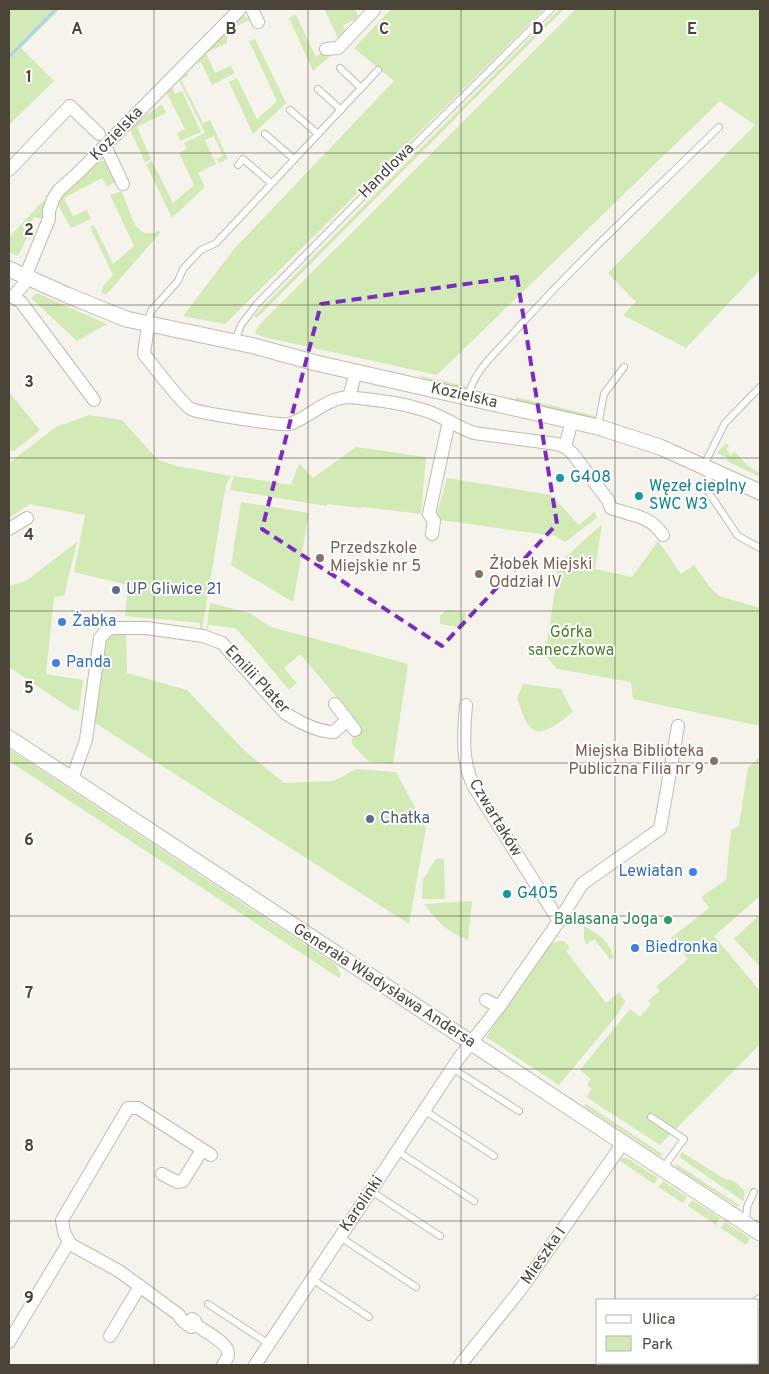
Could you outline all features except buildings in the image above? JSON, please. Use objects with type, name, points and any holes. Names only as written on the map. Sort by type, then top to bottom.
[{"type":"street","name":"Kozielska","points":[[94,400],[21,302],[11,296],[24,284],[25,277],[49,219],[48,211],[55,195],[240,9]]},
{"type":"street","points":[[252,9],[258,22]]},
{"type":"street","points":[[326,49],[338,48],[374,9]]},
{"type":"street","name":"Kozielska","points":[[9,170],[70,106],[99,134]]},
{"type":"street","points":[[105,146],[122,184]]},
{"type":"street","name":"Kozielska","points":[[9,270],[98,309],[126,319],[235,342],[356,372],[598,427],[660,447],[760,492]]},
{"type":"street","name":"Kozielska","points":[[148,324],[144,354],[190,409],[235,418],[288,425],[332,401],[348,397],[416,408],[432,413],[462,429],[474,433],[557,444],[565,447]]},
{"type":"street","points":[[348,397],[356,372]]},
{"type":"street","points":[[572,420],[565,447],[572,453],[608,500],[611,508],[645,518],[656,525],[663,535]]},
{"type":"street","name":"Kozielska","points":[[432,534],[434,521],[428,514],[449,421]]},
{"type":"street","points":[[9,529],[27,518]]},
{"type":"street","name":"Emilii Plater","points":[[72,779],[86,740],[100,638],[107,630],[113,628],[146,628],[203,636],[222,643],[285,713],[296,721],[326,732],[334,732],[351,725],[335,704]]},
{"type":"street","name":"Czwartaków","points":[[466,705],[464,759],[473,785],[560,921]]},
{"type":"street","points":[[471,1044],[560,921],[582,884],[660,829],[678,726]]},
{"type":"street","name":"Generała Władysława Andersa","points":[[9,738],[471,1044],[624,1142],[760,1234]]},
{"type":"street","points":[[486,1000],[499,1007]]},
{"type":"street","name":"Karolinki","points":[[255,1365],[452,1068],[471,1044]]},
{"type":"street","points":[[162,1174],[177,1182],[183,1181],[207,1152],[138,1108],[128,1108],[62,1220],[64,1232],[69,1242],[140,1286],[178,1315],[185,1315],[195,1321],[196,1325],[226,1346],[228,1357],[223,1365]]},
{"type":"street","name":"Mieszka I","points":[[460,1365],[521,1289],[624,1142]]},
{"type":"street","points":[[9,1342],[69,1242]]},
{"type":"street","points":[[110,1336],[140,1286]]},
{"type":"lane","name":"Handlowa","points":[[235,342],[241,325],[257,304],[433,125],[551,9]]},
{"type":"lane","points":[[340,68],[361,88]]},
{"type":"lane","points":[[148,324],[151,311],[201,250],[216,243],[378,70]]},
{"type":"lane","points":[[318,89],[340,110]]},
{"type":"lane","points":[[290,110],[318,134]]},
{"type":"lane","points":[[468,397],[471,383],[483,366],[552,291],[719,126]]},
{"type":"lane","points":[[265,134],[294,159]]},
{"type":"lane","points":[[238,165],[243,159],[271,184]]},
{"type":"lane","points":[[598,427],[604,394],[624,367]]},
{"type":"lane","points":[[760,387],[725,424],[707,467],[707,490],[738,536],[760,548]]},
{"type":"lane","points":[[452,1068],[519,1111]]},
{"type":"lane","points":[[424,1110],[494,1156]]},
{"type":"lane","points":[[651,1117],[684,1139],[663,1168]]},
{"type":"lane","points":[[397,1151],[474,1200]]},
{"type":"lane","points":[[371,1191],[440,1236]]},
{"type":"lane","points":[[746,1224],[747,1207],[754,1192]]},
{"type":"lane","points":[[340,1237],[416,1287]]},
{"type":"lane","points":[[312,1279],[369,1317]]},
{"type":"lane","points":[[208,1304],[269,1344]]},
{"type":"highlighted area","points":[[517,277],[557,524],[442,646],[262,529],[321,304]]},
{"type":"green space","points":[[9,9],[60,9],[21,48],[54,81],[9,125]]},
{"type":"green space","points":[[324,9],[355,9],[359,18],[343,25],[346,32],[339,40]]},
{"type":"green space","points":[[391,9],[544,9],[225,324],[183,316],[235,248],[394,81],[354,48]]},
{"type":"green space","points":[[559,9],[564,9],[257,318],[254,316]]},
{"type":"green space","points":[[576,9],[760,9],[760,270],[686,348],[623,315],[636,302],[608,273],[755,125],[720,101],[437,375],[263,337],[255,333],[259,325]]},
{"type":"green space","points":[[296,15],[316,57],[323,51],[331,55],[313,71],[289,18]]},
{"type":"green space","points":[[245,16],[250,20],[231,31],[227,38],[227,43],[206,53],[215,73],[231,66],[235,73],[212,85],[201,62],[193,65],[239,17]]},
{"type":"green space","points":[[255,39],[286,103],[253,134],[229,82],[237,78],[257,119],[277,101],[249,41]]},
{"type":"green space","points":[[183,73],[189,75],[181,80],[203,123],[210,120],[228,159],[219,163],[216,159],[223,156],[214,136],[205,140],[216,164],[198,173],[205,187],[172,218],[146,164],[152,161],[173,203],[194,185],[179,153],[187,149],[184,143],[205,133],[178,78]]},
{"type":"green space","points":[[171,85],[175,94],[182,91],[201,132],[180,141],[177,133],[185,129],[167,94],[167,90]]},
{"type":"green space","points":[[162,104],[166,113],[137,127],[151,159],[145,162],[131,132],[132,125]]},
{"type":"green space","points":[[102,161],[106,162],[116,181],[107,187],[102,178],[64,198],[73,216],[87,210],[91,219],[71,228],[56,202],[83,173]]},
{"type":"green space","points":[[121,191],[135,225],[144,233],[154,233],[159,230],[160,233],[106,295],[101,292],[104,285],[113,275],[90,227],[94,225],[113,264],[134,246],[110,195]]},
{"type":"green space","points":[[45,199],[43,219],[34,217],[30,225],[26,223],[24,229],[30,232],[18,256],[9,252],[9,237]]},
{"type":"green space","points":[[37,293],[107,324],[77,341],[31,298]]},
{"type":"green space","points":[[416,375],[466,386],[465,390],[441,385]]},
{"type":"green space","points":[[9,392],[39,429],[39,431],[14,451],[9,450]]},
{"type":"green space","points":[[516,397],[595,416],[594,419],[515,401]]},
{"type":"green space","points":[[89,415],[122,420],[158,460],[176,466],[232,476],[226,484],[202,631],[200,631],[200,623],[125,616],[128,585],[74,572],[85,515],[30,504],[9,518],[9,463],[56,427]]},
{"type":"green space","points":[[726,443],[729,446],[726,449],[731,455],[735,452],[748,466],[760,473],[760,477],[727,461],[728,458],[717,453]]},
{"type":"green space","points":[[356,447],[426,457],[421,514],[327,504],[327,506],[230,490],[235,471],[234,476],[291,485],[299,463],[313,478]]},
{"type":"green space","points":[[447,478],[551,495],[579,525],[595,511],[597,518],[565,542],[555,536],[441,520],[437,513]]},
{"type":"green space","points":[[241,502],[309,513],[293,602],[231,565]]},
{"type":"green space","name":"Górka saneczkowa","points":[[602,524],[595,569],[632,577],[658,541],[681,574],[694,565],[709,586],[719,596],[760,608],[760,726],[633,699],[631,682],[557,669],[545,655],[559,563]]},
{"type":"green space","points":[[77,542],[64,596],[54,597],[46,674],[83,680],[79,711],[73,710],[9,667],[9,586],[26,581]]},
{"type":"green space","points":[[210,603],[250,613],[271,627],[408,664],[393,764],[369,762],[351,743],[357,724],[300,654],[284,668],[297,683],[289,690],[235,628],[209,625],[206,632]]},
{"type":"green space","points":[[451,610],[466,613],[464,628],[440,624],[440,616],[445,611]]},
{"type":"green space","points":[[103,634],[126,634],[127,673],[187,690],[244,750],[284,783],[334,781],[356,769],[396,772],[426,828],[409,924],[95,723],[92,692]]},
{"type":"green space","points":[[523,684],[561,689],[573,712],[546,730],[535,730],[526,721],[517,698]]},
{"type":"green space","points":[[9,749],[336,965],[341,975],[339,978],[9,761]]},
{"type":"green space","points":[[760,756],[760,896],[714,936],[760,991],[760,1044],[660,1145],[586,1097],[592,1089],[587,1085],[591,1079],[580,1070],[630,1009],[640,1017],[651,1004],[648,1001],[660,991],[656,987],[688,959],[671,938],[709,908],[701,897],[726,880],[731,830],[739,826],[748,768]]},
{"type":"green space","points":[[444,858],[445,899],[422,899],[423,879],[436,859]]},
{"type":"green space","points":[[472,901],[468,940],[454,934],[443,926],[424,904]]},
{"type":"green space","points":[[760,914],[760,967],[734,939]]},
{"type":"green space","points":[[584,926],[599,935],[607,943],[613,958],[610,959],[594,939],[586,945]]},
{"type":"green space","points":[[564,941],[568,945],[569,948],[566,951],[606,1003],[619,993],[625,1001],[618,1014],[559,1085],[486,1037],[548,945]]},
{"type":"green space","points":[[586,1104],[664,1155],[660,1156],[584,1106]]},
{"type":"green space","points":[[682,1152],[726,1180],[730,1179],[739,1185],[745,1194],[743,1201],[679,1157]]},
{"type":"green space","points":[[627,1158],[658,1178],[654,1184],[619,1160]]},
{"type":"green space","points":[[675,1163],[739,1205],[738,1207],[677,1168]]},
{"type":"green space","points":[[663,1181],[687,1197],[683,1203],[658,1187]]},
{"type":"green space","points":[[692,1200],[720,1218],[716,1225],[688,1206]]},
{"type":"green space","points":[[725,1222],[750,1238],[746,1245],[721,1228]]},
{"type":"waterway","points":[[9,57],[56,9]]},
{"type":"place","name":"G408","points":[[560,478]]},
{"type":"place","name":"Węzeł cieplny SWC W3","points":[[639,496]]},
{"type":"place","name":"Przedszkole Miejskie nr 5","points":[[320,558]]},
{"type":"place","name":"Żłobek Miejski Oddział IV","points":[[479,574]]},
{"type":"place","name":"UP Gliwice 21","points":[[116,590]]},
{"type":"place","name":"Żabka","points":[[62,622]]},
{"type":"place","name":"Panda","points":[[56,663]]},
{"type":"place","name":"Miejska Biblioteka Publiczna Filia nr 9","points":[[714,761]]},
{"type":"place","name":"Chatka","points":[[370,819]]},
{"type":"place","name":"Lewiatan","points":[[693,872]]},
{"type":"place","name":"G405","points":[[507,894]]},
{"type":"place","name":"Balasana Joga","points":[[668,920]]},
{"type":"place","name":"Biedronka","points":[[635,948]]}]
